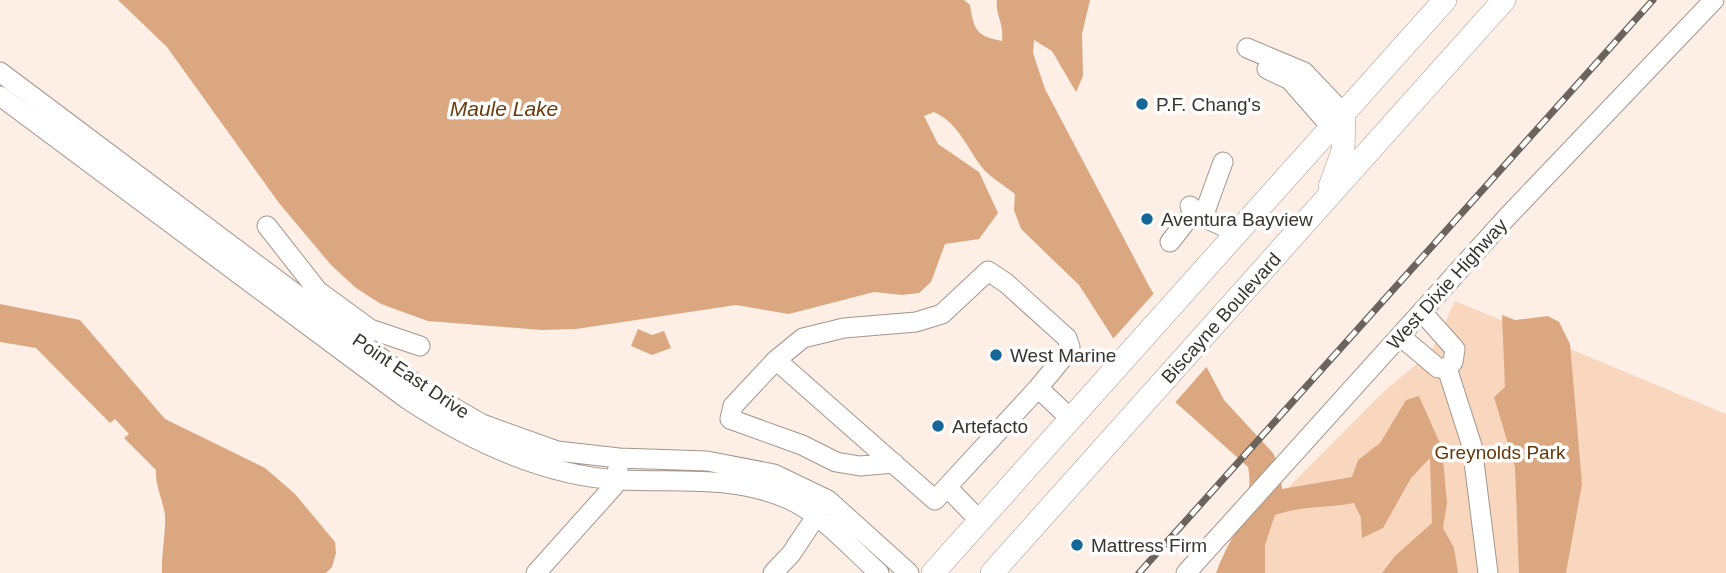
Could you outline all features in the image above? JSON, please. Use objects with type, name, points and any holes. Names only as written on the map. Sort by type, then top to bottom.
[{"type":"main road","points":[[933,573],[1446,0]]},
{"type":"main road","name":"Biscayne Boulevard","points":[[992,573],[1504,0]]},
{"type":"main road","points":[[1323,203],[1343,151],[1338,121]]},
{"type":"street","name":"West Dixie Highway","points":[[1186,573],[1422,312],[1714,0]]},
{"type":"street","name":"Point East Drive","points":[[0,72],[76,140],[383,370],[456,409],[509,444],[566,470],[617,480],[731,482],[788,499],[815,516],[879,573]]},
{"type":"street","name":"Point East Drive","points":[[0,96],[76,140]]},
{"type":"street","points":[[1170,242],[1196,211],[1223,162]]},
{"type":"street","points":[[1196,211],[1238,233]]},
{"type":"street","points":[[267,226],[316,300],[370,328],[420,346]]},
{"type":"street","points":[[776,360],[894,463],[935,500],[1067,353],[1070,347],[1067,338],[1006,283],[988,271],[942,314],[916,322],[844,328],[803,338],[776,360],[733,407],[730,419],[802,445],[836,462],[860,466],[894,463]]},
{"type":"street","name":"Point East Drive","points":[[284,297],[316,300],[383,370]]},
{"type":"street","points":[[1400,337],[1438,368],[1447,368],[1453,362],[1455,349],[1422,312]]},
{"type":"street","points":[[1447,368],[1472,446],[1488,573]]},
{"type":"street","points":[[1038,388],[1071,419]]},
{"type":"street","name":"Point East Drive","points":[[509,444],[619,458],[707,461],[744,466],[774,474],[828,500],[909,573]]},
{"type":"street","points":[[536,573],[617,480],[619,458]]},
{"type":"street","points":[[947,487],[980,521]]},
{"type":"street","points":[[774,573],[791,554],[828,500]]},
{"type":"green space","name":"Greynolds Park","points":[[1455,301],[1726,414],[1726,573],[1265,573],[1265,545],[1281,495],[1381,394],[1431,352]]},
{"type":"water","name":"Maule Lake","points":[[118,0],[964,0],[970,5],[978,30],[987,37],[1002,41],[997,0],[1090,0],[1082,34],[1083,76],[1076,92],[1052,51],[1034,40],[1033,53],[1045,89],[1165,313],[1196,347],[1224,400],[1273,453],[1280,468],[1282,489],[1352,477],[1358,460],[1380,443],[1406,400],[1419,396],[1442,448],[1447,503],[1443,528],[1454,548],[1458,573],[1382,573],[1395,556],[1432,523],[1430,458],[1411,478],[1383,528],[1362,538],[1361,518],[1354,503],[1285,512],[1275,515],[1265,545],[1265,573],[1216,573],[1245,508],[1248,467],[1126,358],[1079,285],[1021,229],[1014,210],[1015,194],[984,170],[949,122],[934,112],[924,116],[938,144],[979,172],[998,213],[979,239],[945,244],[931,282],[919,293],[902,295],[874,292],[789,314],[736,305],[576,329],[542,330],[428,321],[381,304],[356,288],[331,265],[279,203],[167,47]]},
{"type":"water","points":[[0,304],[80,320],[165,419],[265,468],[295,494],[335,542],[336,553],[332,567],[326,573],[162,573],[165,515],[156,470],[124,438],[129,434],[115,419],[110,423],[36,348],[0,342]]},
{"type":"water","points":[[1502,315],[1515,320],[1548,316],[1559,322],[1570,344],[1582,484],[1566,573],[1519,573],[1515,467],[1494,397],[1505,387]]},
{"type":"water","points":[[638,329],[652,335],[664,331],[671,348],[652,355],[631,346]]},
{"type":"pier","points":[[1156,291],[1168,311],[1199,345],[1209,364],[1173,405],[1123,361],[1111,341]]},
{"type":"railway","points":[[1139,573],[1653,0]]},
{"type":"place","name":"P.F. Chang's","points":[[1142,104]]},
{"type":"place","name":"Aventura Bayview","points":[[1147,219]]},
{"type":"place","name":"West Marine","points":[[996,355]]},
{"type":"place","name":"Artefacto","points":[[938,426]]},
{"type":"place","name":"Mattress Firm","points":[[1077,545]]}]
